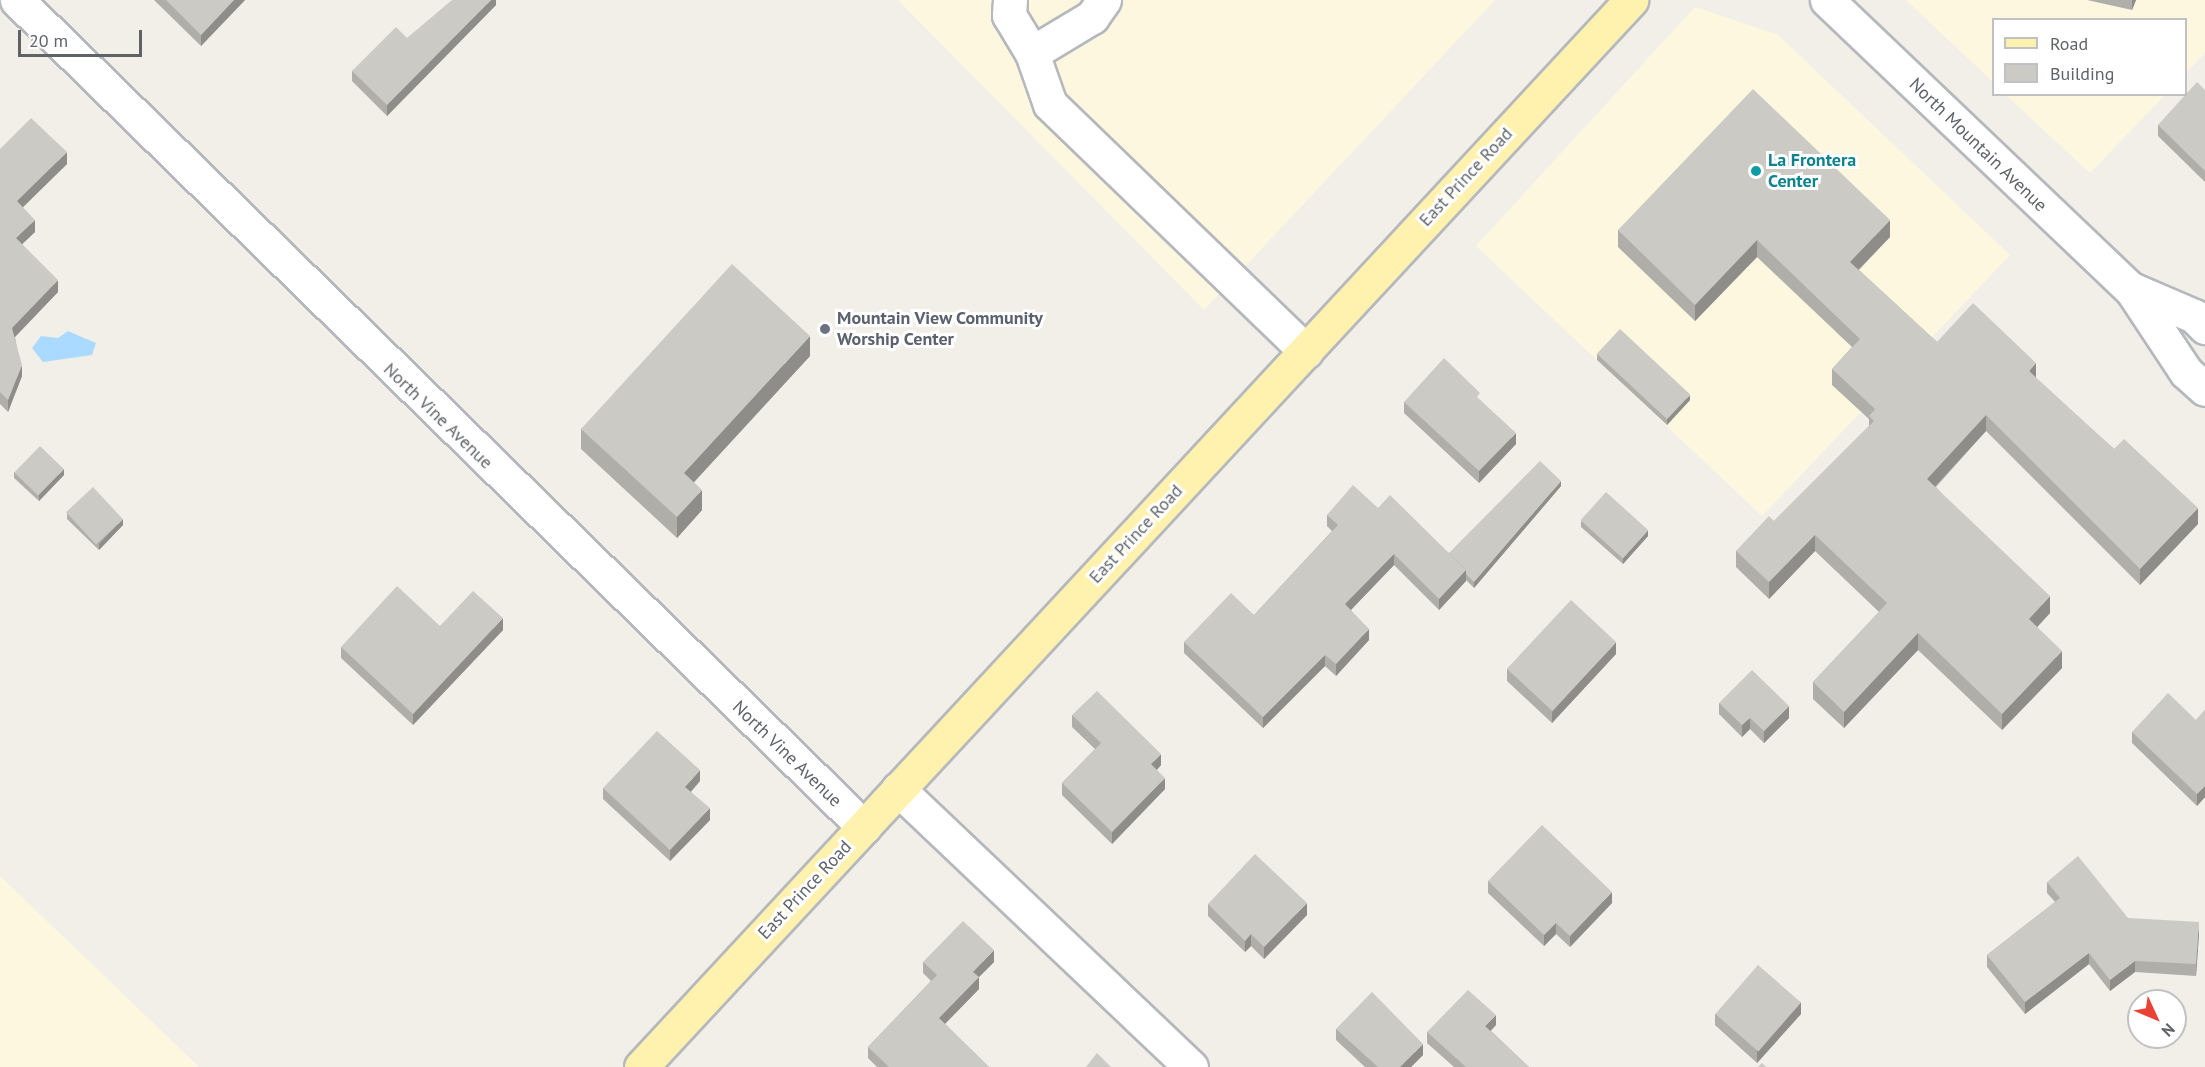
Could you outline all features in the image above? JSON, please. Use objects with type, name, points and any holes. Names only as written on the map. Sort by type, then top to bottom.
[{"type":"main road","name":"East Prince Road","points":[[641,1067],[1631,0]]},
{"type":"street","name":"North Vine Avenue","points":[[17,0],[864,827]]},
{"type":"street","points":[[1010,0],[1009,15],[1032,53],[1050,104],[1306,351]]},
{"type":"street","points":[[1032,53],[1092,17],[1104,0]]},
{"type":"street","name":"North Mountain Avenue","points":[[1827,0],[2131,289],[2186,372],[2205,389]]},
{"type":"street","name":"North Mountain Avenue","points":[[2131,289],[2194,316],[2205,327]]},
{"type":"street","points":[[898,789],[1191,1067]]},
{"type":"shaded area","points":[[898,0],[1495,0],[1204,310]]},
{"type":"shaded area","points":[[1906,0],[2205,0],[2205,53],[2187,72],[2187,18],[1992,18],[1992,81]]},
{"type":"shaded area","points":[[1695,7],[1778,35],[2010,255],[1762,516],[1476,246]]},
{"type":"shaded area","points":[[2007,96],[2164,96],[2090,173]]},
{"type":"shaded area","points":[[0,876],[199,1067],[0,1067]]},
{"type":"water","points":[[68,331],[96,343],[92,355],[43,362],[32,348],[41,336],[58,338]]},
{"type":"building","points":[[166,0],[234,0],[201,35]]},
{"type":"building","points":[[452,0],[491,0],[387,105],[352,71],[396,27],[407,38]]},
{"type":"building","points":[[2197,82],[2205,90],[2205,171],[2158,125],[2184,96],[2187,96]]},
{"type":"building","points":[[1753,89],[1890,220],[1850,262],[1937,342],[1973,303],[2036,363],[2029,371],[2114,449],[2124,439],[2198,508],[2140,569],[1986,415],[1927,479],[2050,596],[2029,619],[2062,651],[2002,714],[1918,633],[1844,712],[1813,682],[1887,603],[1815,535],[1769,582],[1736,551],[1769,516],[1774,521],[1874,421],[1869,416],[1875,409],[1832,369],[1860,339],[1757,240],[1695,305],[1618,230]]},
{"type":"building","points":[[31,118],[67,152],[17,201],[35,220],[16,238],[58,280],[12,328],[22,365],[8,400],[0,392],[0,149]]},
{"type":"building","points":[[732,264],[810,336],[684,473],[702,490],[677,517],[581,429]]},
{"type":"building","points":[[1620,329],[1690,394],[1667,419],[1597,354]]},
{"type":"building","points":[[1444,358],[1480,393],[1477,397],[1516,433],[1479,471],[1404,402]]},
{"type":"building","points":[[40,446],[64,469],[38,496],[14,473]]},
{"type":"building","points":[[1540,461],[1561,481],[1474,582],[1449,553]]},
{"type":"building","points":[[1353,485],[1378,508],[1390,495],[1466,570],[1439,599],[1394,554],[1345,604],[1369,629],[1336,664],[1325,655],[1263,717],[1184,642],[1231,593],[1254,615],[1338,525],[1327,515]]},
{"type":"building","points":[[93,487],[123,519],[96,544],[66,512]]},
{"type":"building","points":[[1606,492],[1648,530],[1623,558],[1581,520]]},
{"type":"building","points":[[397,586],[440,626],[473,591],[503,618],[413,714],[341,647]]},
{"type":"building","points":[[1571,600],[1616,642],[1552,711],[1507,669]]},
{"type":"building","points":[[1752,670],[1789,706],[1764,731],[1750,718],[1742,725],[1719,703]]},
{"type":"building","points":[[1097,691],[1161,754],[1151,764],[1165,778],[1112,832],[1062,783],[1101,743],[1072,715]]},
{"type":"building","points":[[2168,693],[2196,720],[2205,710],[2205,786],[2197,794],[2132,732]]},
{"type":"building","points":[[657,731],[700,770],[685,787],[710,808],[670,850],[603,788]]},
{"type":"building","points":[[1542,825],[1612,892],[1570,936],[1556,923],[1544,935],[1488,881]]},
{"type":"building","points":[[1255,854],[1307,903],[1264,947],[1251,934],[1245,941],[1208,904]]},
{"type":"building","points":[[2078,856],[2128,918],[2199,922],[2196,964],[2135,961],[2110,980],[2089,953],[2025,1002],[1987,955],[2060,898],[2047,882]]},
{"type":"building","points":[[963,921],[994,950],[973,972],[979,977],[939,1018],[989,1067],[889,1067],[868,1047],[937,975],[923,962]]},
{"type":"building","points":[[1758,965],[1801,1002],[1758,1051],[1715,1014]]},
{"type":"building","points":[[1468,990],[1496,1015],[1485,1026],[1529,1067],[1466,1067],[1427,1032]]},
{"type":"building","points":[[1372,992],[1423,1044],[1400,1067],[1378,1067],[1336,1029]]},
{"type":"building","points":[[1097,1053],[1111,1067],[1086,1067]]},
{"type":"place","name":"La Frontera Center","points":[[1756,171]]},
{"type":"place","name":"Mountain View Community Worship Center","points":[[825,329]]}]
